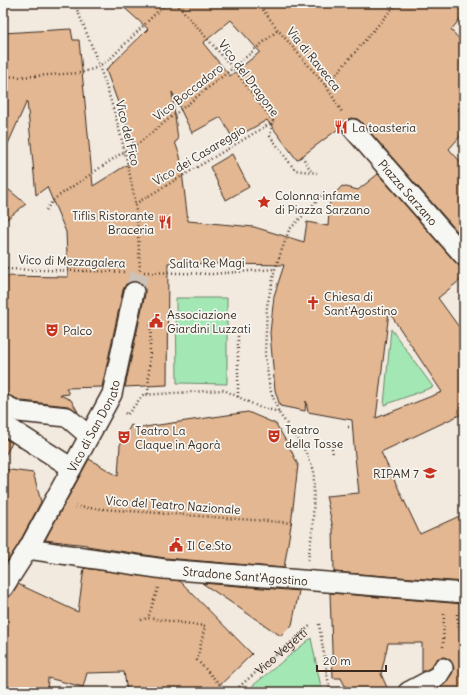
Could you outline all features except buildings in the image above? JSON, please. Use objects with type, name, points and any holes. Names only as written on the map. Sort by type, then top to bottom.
[{"type":"street","name":"Piazza Sarzano","points":[[352,129],[464,256]]},
{"type":"street","name":"Vico di San Donato","points":[[3,588],[28,549],[112,394],[134,292]]},
{"type":"street","points":[[3,404],[19,412],[67,416],[89,436]]},
{"type":"street","points":[[3,424],[72,468]]},
{"type":"street","name":"Stradone Sant'Agostino","points":[[28,549],[164,569],[461,601]]},
{"type":"street","points":[[408,692],[438,676],[443,668]]},
{"type":"path","name":"Vico del Fico","points":[[74,3],[99,66],[125,151],[135,204],[140,272]]},
{"type":"path","points":[[3,76],[18,77],[80,73],[99,66],[111,58],[166,3]]},
{"type":"path","name":"Vico del Dragone","points":[[176,3],[233,68],[273,121],[270,136],[295,170],[317,173]]},
{"type":"path","name":"Via di Ravecca","points":[[258,3],[278,30],[326,86],[352,129]]},
{"type":"path","points":[[390,3],[394,7]]},
{"type":"path","points":[[326,86],[397,3]]},
{"type":"path","name":"Vico Boccadoro","points":[[46,210],[54,199],[140,142],[278,30]]},
{"type":"path","name":"Vico dei Casareggio","points":[[135,204],[273,121]]},
{"type":"path","points":[[302,156],[312,173]]},
{"type":"path","points":[[312,585],[314,470],[302,445],[279,412],[270,389],[265,355],[267,306],[275,268],[289,230],[319,199],[325,190]]},
{"type":"path","name":"Salita Re Magi","points":[[140,272],[212,274],[275,268]]},
{"type":"path","name":"Vico di Mezzagalera","points":[[3,269],[140,272]]},
{"type":"path","points":[[148,394],[151,317]]},
{"type":"path","points":[[238,397],[239,334]]},
{"type":"path","points":[[143,395],[224,390],[259,407],[279,412]]},
{"type":"path","points":[[348,427],[353,427]]},
{"type":"path","points":[[332,448],[332,454]]},
{"type":"path","name":"Vico del Teatro Nazionale","points":[[52,506],[294,523]]},
{"type":"path","points":[[148,618],[164,569]]},
{"type":"path","points":[[461,601],[458,627],[464,632]]},
{"type":"path","points":[[443,668],[444,614]]},
{"type":"path","points":[[141,620],[148,618],[205,626],[197,660],[227,692]]},
{"type":"path","points":[[319,624],[330,692]]},
{"type":"path","name":"Vico Vegetti","points":[[233,692],[311,625]]},
{"type":"green space","points":[[176,298],[227,298],[227,384],[177,383]]},
{"type":"green space","points":[[391,329],[433,387],[384,405]]},
{"type":"green space","points":[[311,638],[322,692],[245,692]]},
{"type":"tunnel","points":[[134,292],[140,272]]},
{"type":"place","name":"La toasteria","points":[[341,127]]},
{"type":"place","name":"Colonna infame di Piazza Sarzano","points":[[264,202]]},
{"type":"place","name":"Tiflis Ristorante Braceria","points":[[165,222]]},
{"type":"place","name":"Chiesa di Sant'Agostino","points":[[313,303]]},
{"type":"place","name":"Associazione Giardini Luzzati","points":[[156,321]]},
{"type":"place","name":"Palco","points":[[52,330]]},
{"type":"place","name":"Teatro della Tosse","points":[[274,436]]},
{"type":"place","name":"Teatro La Claque in Agorà","points":[[124,437]]},
{"type":"place","name":"RIPAM 7","points":[[430,473]]},
{"type":"place","name":"Il Ce.Sto","points":[[176,545]]}]
